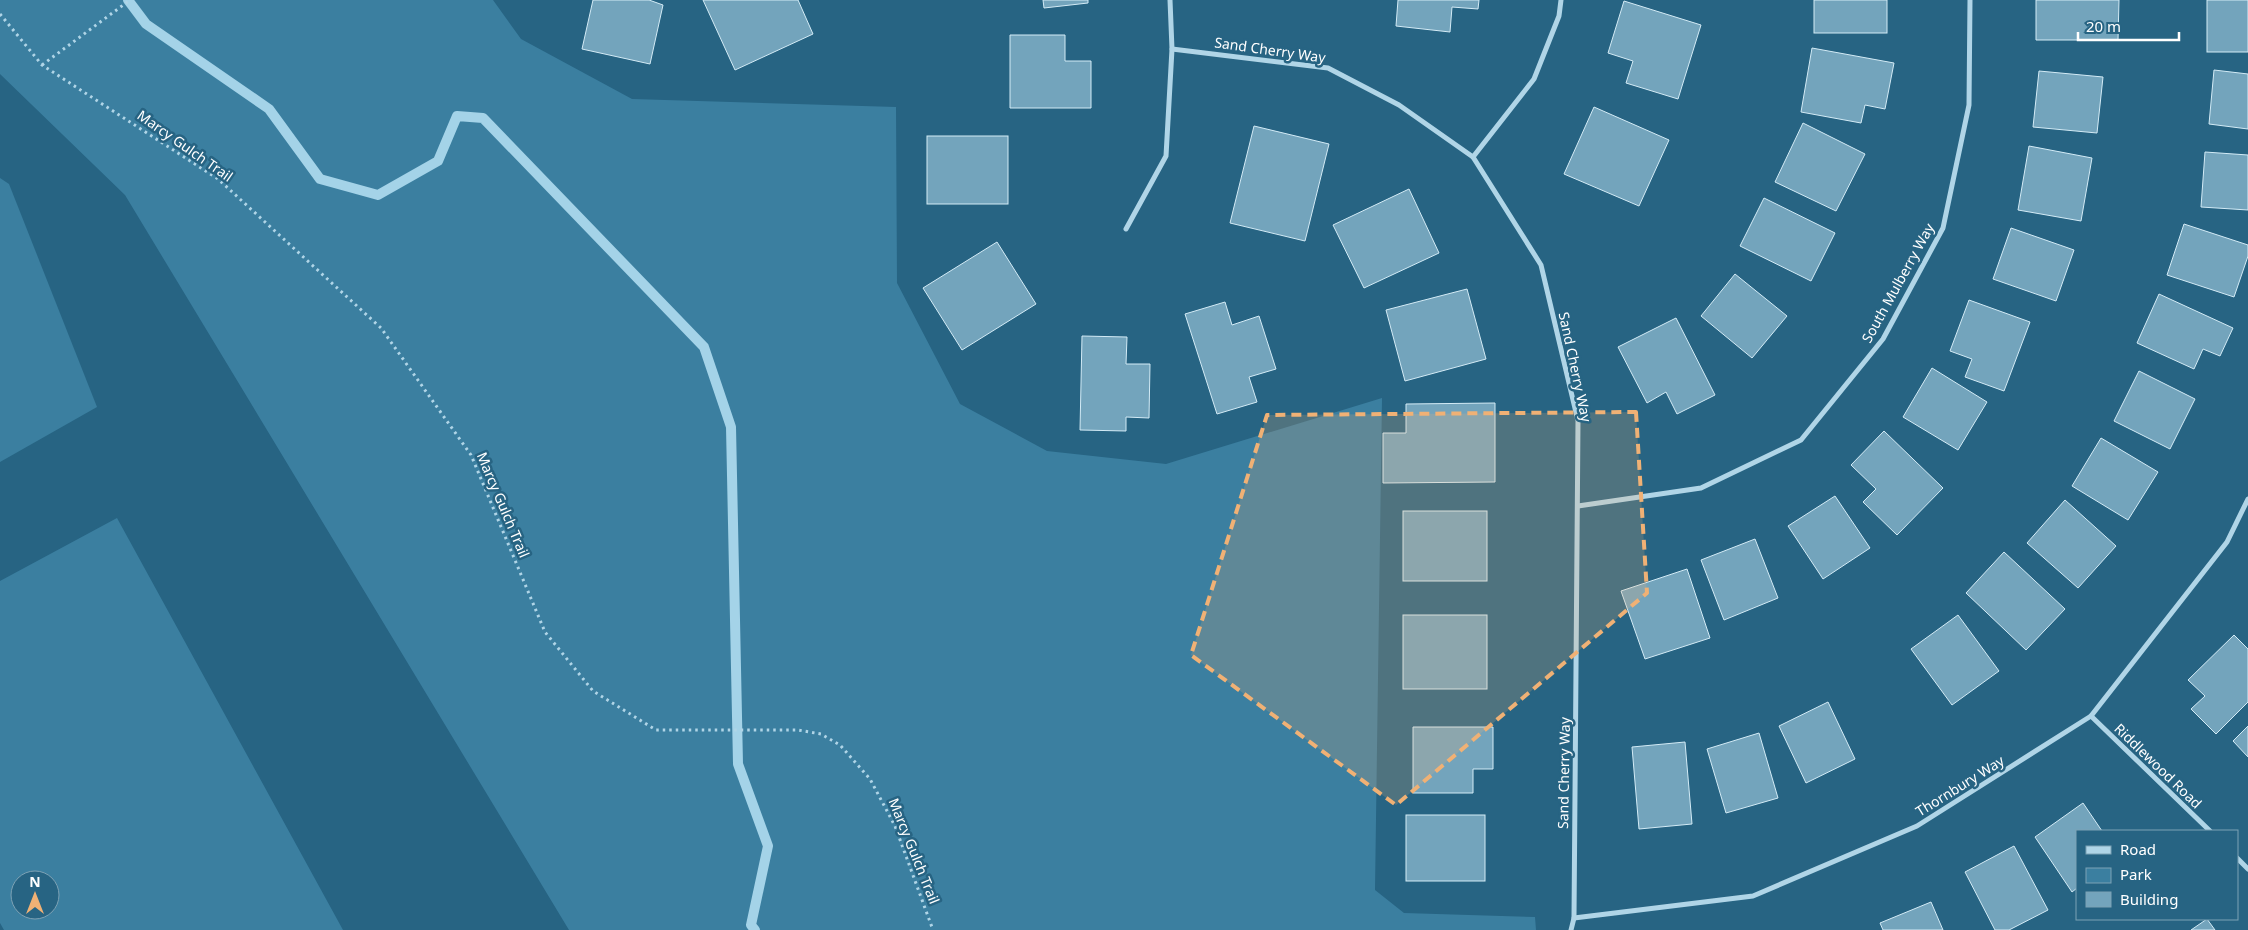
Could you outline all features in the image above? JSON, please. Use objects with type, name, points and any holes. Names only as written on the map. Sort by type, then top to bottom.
[{"type":"street","points":[[1126,229],[1166,156],[1172,49],[1170,0]]},
{"type":"street","points":[[1473,157],[1534,79],[1559,16],[1561,0]]},
{"type":"street","name":"South Mulberry Way","points":[[1578,506],[1701,488],[1802,440],[1883,339],[1943,228],[1969,105],[1970,0]]},
{"type":"street","name":"Sand Cherry Way","points":[[1172,49],[1328,68],[1399,105],[1473,157],[1541,265],[1578,421],[1574,918],[1571,930]]},
{"type":"street","name":"Thornbury Way","points":[[1574,918],[1753,896],[1917,826],[2091,716],[2226,542],[2248,499]]},
{"type":"street","name":"Riddlewood Road","points":[[2091,716],[2209,830]]},
{"type":"street","points":[[2238,859],[2248,869]]},
{"type":"path","points":[[42,64],[130,0]]},
{"type":"path","name":"Marcy Gulch Trail","points":[[0,14],[42,64],[218,180],[381,328],[471,455],[545,632],[593,691],[656,730],[798,730],[821,734],[840,745],[870,779],[895,826],[933,930]]},
{"type":"highlighted area","points":[[1636,412],[1647,593],[1396,805],[1191,655],[1267,415]]},
{"type":"green space","points":[[0,0],[493,0],[521,39],[632,99],[896,107],[897,283],[960,404],[1047,451],[1166,464],[1382,398],[1375,890],[1404,913],[1535,917],[1536,930],[569,930],[125,195],[0,74]]},
{"type":"green space","points":[[0,178],[9,184],[97,407],[0,462]]},
{"type":"green space","points":[[117,518],[343,930],[4,930],[0,923],[0,581]]},
{"type":"building","points":[[593,0],[649,0],[663,5],[650,64],[582,49]]},
{"type":"building","points":[[703,0],[798,0],[813,34],[735,70]]},
{"type":"building","points":[[1043,0],[1088,0],[1088,3],[1044,8]]},
{"type":"building","points":[[1398,0],[1479,0],[1478,9],[1452,7],[1450,32],[1396,26]]},
{"type":"building","points":[[1814,0],[1887,0],[1887,33],[1814,33]]},
{"type":"building","points":[[2036,0],[2119,0],[2118,40],[2036,40]]},
{"type":"building","points":[[2207,0],[2248,0],[2248,52],[2207,52]]},
{"type":"building","points":[[1624,1],[1701,25],[1678,99],[1626,83],[1633,61],[1608,53]]},
{"type":"building","points":[[1010,35],[1065,35],[1065,61],[1091,61],[1091,108],[1010,108]]},
{"type":"building","points":[[1812,48],[1894,63],[1885,109],[1865,105],[1861,123],[1801,112]]},
{"type":"building","points":[[2214,70],[2248,74],[2248,129],[2209,124]]},
{"type":"building","points":[[2039,71],[2103,77],[2097,133],[2033,127]]},
{"type":"building","points":[[1594,107],[1669,140],[1639,206],[1564,174]]},
{"type":"building","points":[[1803,123],[1865,154],[1836,211],[1775,182]]},
{"type":"building","points":[[1254,126],[1329,144],[1305,241],[1230,223]]},
{"type":"building","points":[[927,136],[1008,136],[1008,204],[927,204]]},
{"type":"building","points":[[2029,146],[2092,158],[2081,221],[2018,210]]},
{"type":"building","points":[[2205,152],[2248,155],[2248,210],[2201,207]]},
{"type":"building","points":[[1409,189],[1439,253],[1364,288],[1333,225]]},
{"type":"building","points":[[1764,198],[1835,233],[1811,281],[1740,246]]},
{"type":"building","points":[[2184,224],[2248,245],[2248,256],[2234,297],[2167,275]]},
{"type":"building","points":[[2011,228],[2074,250],[2056,301],[1993,279]]},
{"type":"building","points":[[997,242],[1036,304],[962,350],[923,288]]},
{"type":"building","points":[[1735,274],[1787,316],[1752,358],[1701,316]]},
{"type":"building","points":[[1467,289],[1486,359],[1405,381],[1386,310]]},
{"type":"building","points":[[2159,294],[2233,328],[2220,356],[2203,349],[2194,369],[2137,343]]},
{"type":"building","points":[[1969,300],[2030,322],[2004,391],[1965,377],[1972,359],[1950,351]]},
{"type":"building","points":[[1225,302],[1232,325],[1259,316],[1276,369],[1249,377],[1257,402],[1217,414],[1185,314]]},
{"type":"building","points":[[1676,318],[1715,395],[1677,414],[1666,392],[1647,403],[1618,347]]},
{"type":"building","points":[[1082,336],[1127,337],[1126,364],[1150,364],[1149,418],[1126,417],[1126,431],[1080,430]]},
{"type":"building","points":[[1932,368],[1987,402],[1958,450],[1903,417]]},
{"type":"building","points":[[2139,371],[2195,399],[2170,449],[2114,421]]},
{"type":"building","points":[[1495,403],[1495,482],[1383,483],[1383,433],[1406,433],[1406,404]]},
{"type":"building","points":[[1884,431],[1943,488],[1897,535],[1863,502],[1876,489],[1851,465]]},
{"type":"building","points":[[2101,438],[2158,472],[2128,520],[2072,486]]},
{"type":"building","points":[[1835,496],[1870,548],[1823,579],[1788,526]]},
{"type":"building","points":[[2065,500],[2116,546],[2078,588],[2027,543]]},
{"type":"building","points":[[1403,511],[1487,511],[1487,581],[1403,581]]},
{"type":"building","points":[[1755,539],[1778,598],[1724,620],[1701,560]]},
{"type":"building","points":[[2004,552],[2065,609],[2026,650],[1966,593]]},
{"type":"building","points":[[1687,569],[1710,638],[1645,659],[1621,591]]},
{"type":"building","points":[[1403,615],[1487,615],[1487,689],[1403,689]]},
{"type":"building","points":[[1958,615],[1999,671],[1952,705],[1911,649]]},
{"type":"building","points":[[2234,635],[2248,649],[2248,702],[2216,734],[2191,709],[2205,696],[2188,680]]},
{"type":"building","points":[[1828,702],[1855,759],[1806,783],[1779,726]]},
{"type":"building","points":[[2248,726],[2248,757],[2233,741]]},
{"type":"building","points":[[1413,727],[1493,727],[1493,769],[1473,769],[1473,793],[1413,793]]},
{"type":"building","points":[[1759,733],[1778,798],[1726,813],[1707,749]]},
{"type":"building","points":[[1685,742],[1692,824],[1639,829],[1632,747]]},
{"type":"building","points":[[2083,803],[2101,830],[2076,830],[2076,889],[2072,892],[2035,837]]},
{"type":"building","points":[[1406,815],[1485,815],[1485,881],[1406,881]]},
{"type":"building","points":[[2014,846],[2048,910],[2009,930],[1995,930],[1965,872]]},
{"type":"building","points":[[1931,902],[1943,930],[1883,930],[1880,923]]},
{"type":"building","points":[[2208,920],[2215,930],[2191,930]]},
{"type":"waterway","points":[[128,0],[146,24],[269,109],[320,179],[378,195],[438,161],[457,116],[483,118],[704,347],[731,427],[738,764],[768,846],[751,925],[755,930]]}]
